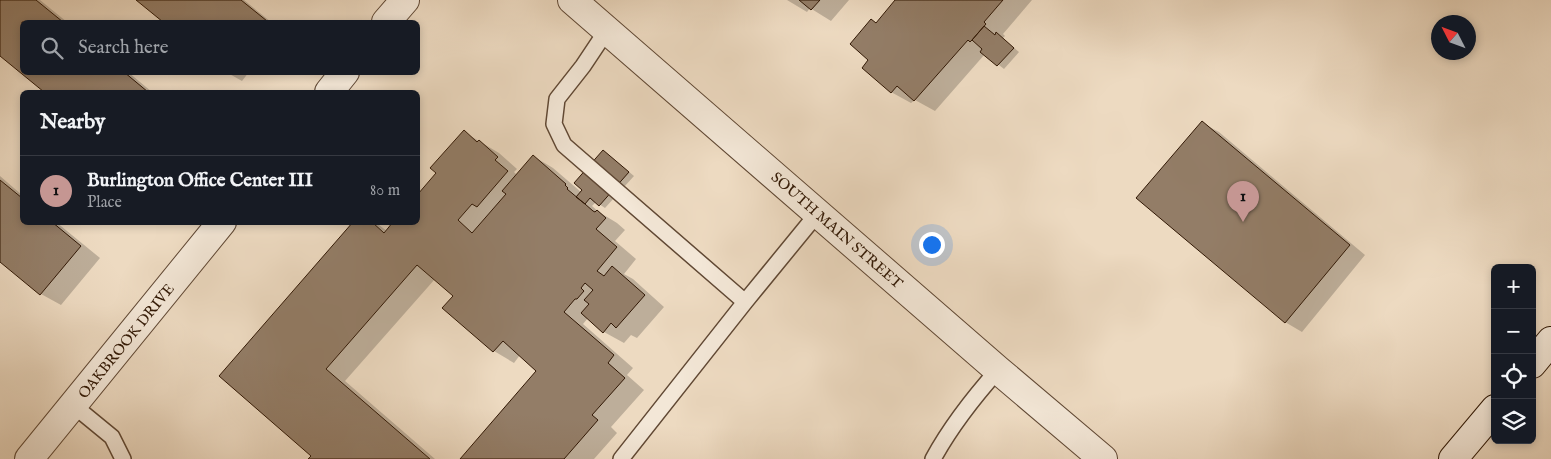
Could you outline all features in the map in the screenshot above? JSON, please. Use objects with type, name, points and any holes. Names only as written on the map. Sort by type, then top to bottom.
[{"type":"street","points":[[388,20],[405,0]]},
{"type":"street","name":"SOUTH MAIN STREET","points":[[572,0],[817,214],[1103,459]]},
{"type":"street","points":[[331,90],[343,75]]},
{"type":"street","name":"OAKBROOK DRIVE","points":[[29,459],[220,225]]},
{"type":"street","points":[[1536,359],[1551,341]]},
{"type":"street","points":[[1453,459],[1491,414]]},
{"type":"lane","points":[[607,30],[558,99],[554,124],[564,145],[745,302]]},
{"type":"lane","points":[[621,459],[817,214]]},
{"type":"lane","points":[[933,459],[942,442],[971,401],[998,370]]},
{"type":"lane","points":[[73,405],[112,437],[123,459]]},
{"type":"building","points":[[0,0],[36,0],[61,20],[20,20],[20,72],[0,56]]},
{"type":"building","points":[[136,0],[241,0],[266,20],[161,20]]},
{"type":"building","points":[[799,0],[820,0],[811,10]]},
{"type":"building","points":[[895,0],[1003,0],[984,22],[986,24],[972,40],[970,42],[968,40],[914,101],[897,86],[891,93],[862,68],[868,60],[850,44],[871,19],[876,23]]},
{"type":"building","points":[[984,26],[995,35],[996,32],[1014,48],[997,66],[980,52],[982,49],[972,40]]},
{"type":"building","points":[[23,75],[128,75],[146,90],[42,90]]},
{"type":"building","points":[[1202,121],[1350,245],[1285,323],[1136,198]]},
{"type":"building","points":[[464,130],[498,157],[495,160],[508,171],[477,207],[472,204],[458,220],[472,233],[506,194],[502,191],[533,155],[566,184],[567,189],[593,211],[597,210],[606,218],[596,229],[617,247],[597,271],[604,276],[612,266],[645,295],[616,328],[611,323],[603,333],[581,313],[589,304],[584,300],[593,290],[585,283],[581,288],[584,291],[564,312],[614,355],[608,363],[625,378],[592,415],[598,420],[564,459],[460,459],[536,371],[503,341],[493,352],[442,308],[453,296],[417,265],[326,369],[430,459],[308,459],[311,456],[219,376],[350,225],[375,225],[384,233],[391,225],[420,225],[420,192],[436,173],[430,168]]},
{"type":"building","points":[[603,150],[629,172],[599,206],[590,198],[585,204],[576,197],[582,190],[574,183]]},
{"type":"building","points":[[0,180],[20,196],[20,225],[56,225],[81,246],[40,295],[0,262]]},
{"type":"place","name":"Burlington Office Center III","points":[[1243,222]]}]
